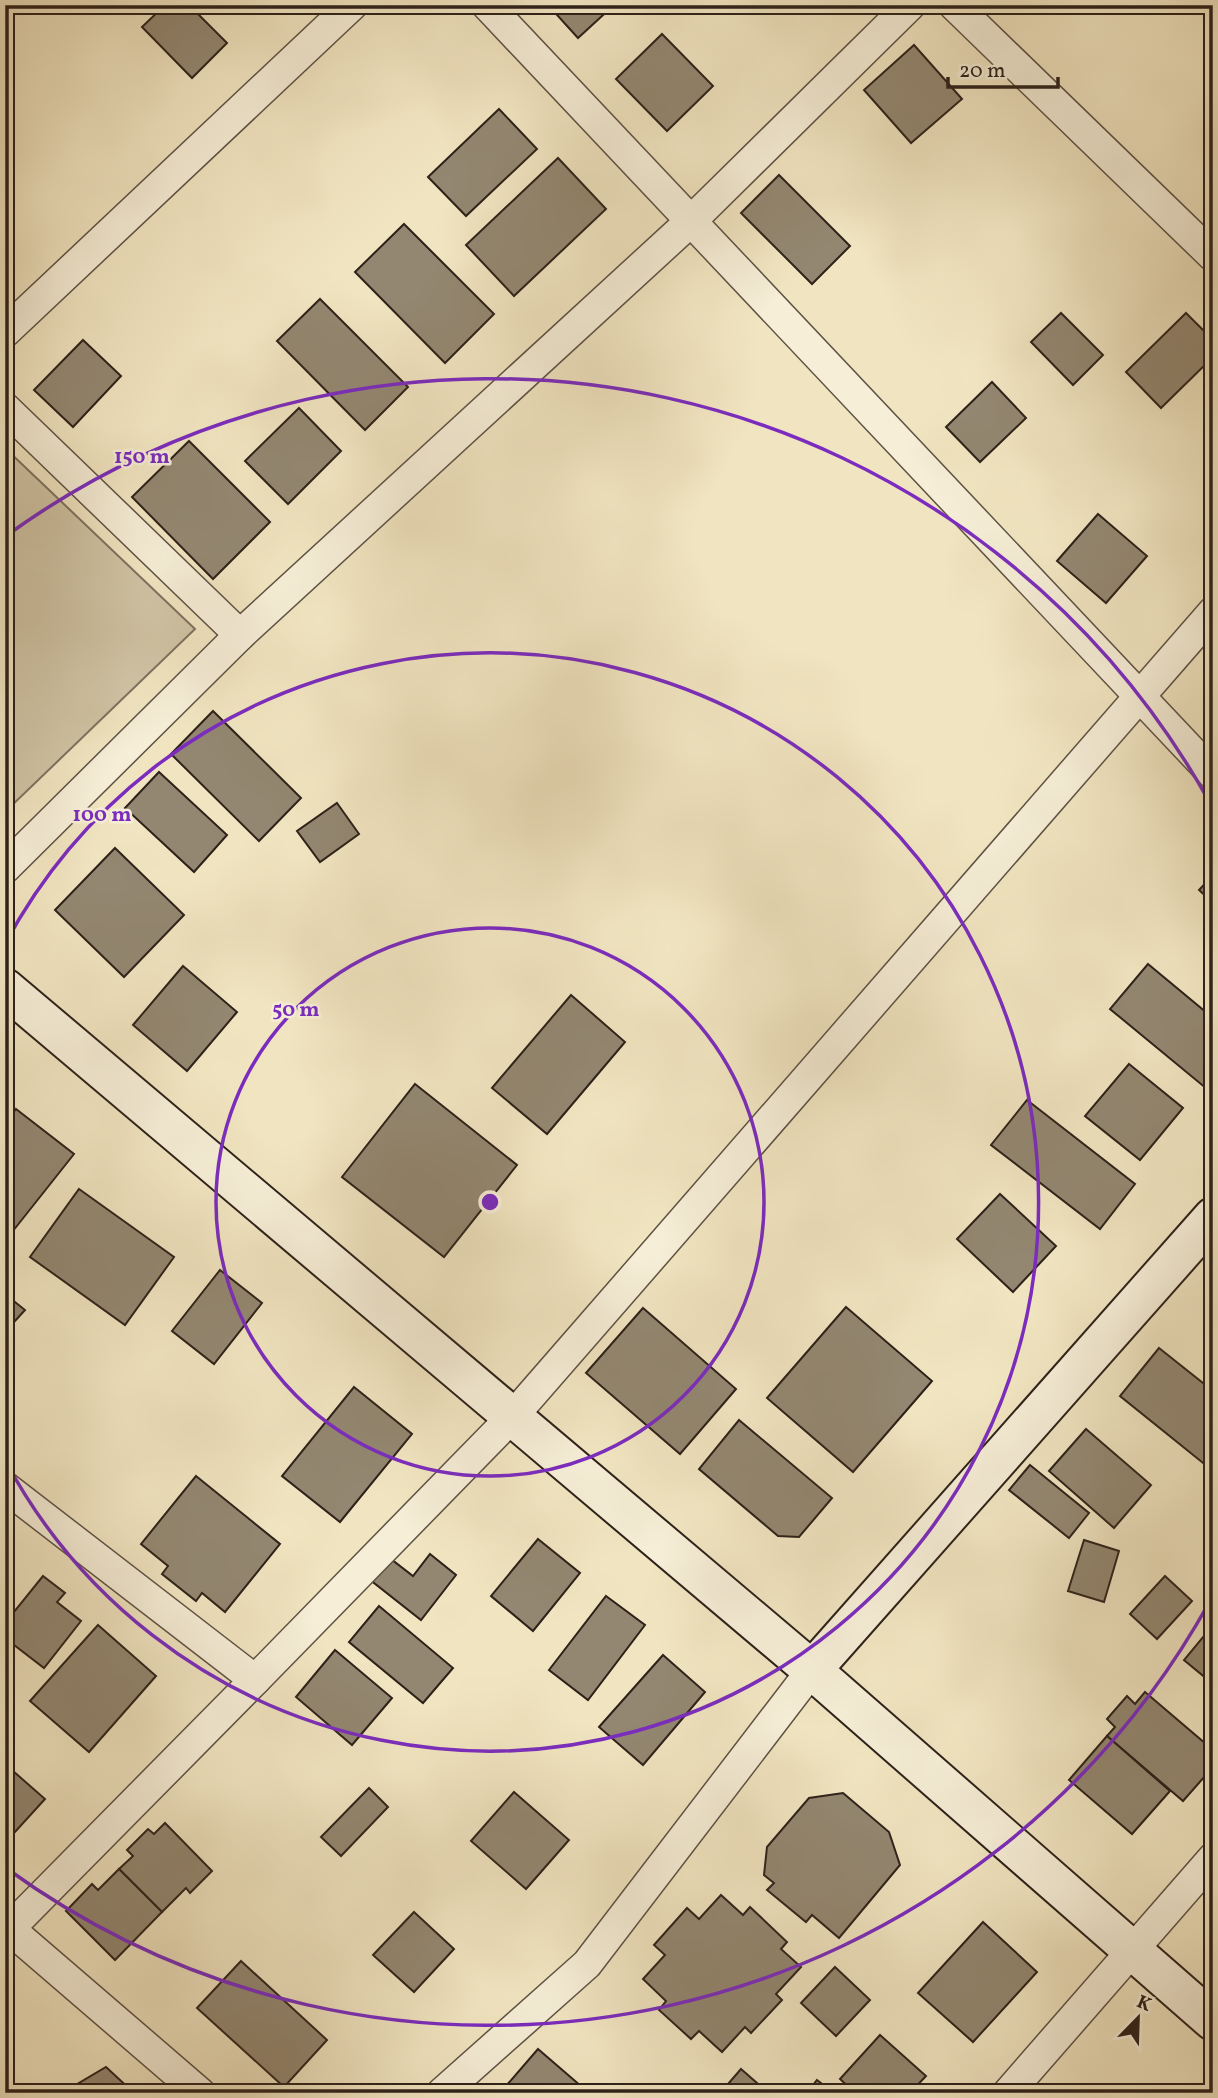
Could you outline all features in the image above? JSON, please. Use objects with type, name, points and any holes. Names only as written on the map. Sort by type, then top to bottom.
[{"type":"street","points":[[5,332],[352,5]]},
{"type":"street","points":[[487,5],[1213,774]]},
{"type":"street","points":[[5,867],[240,635],[691,221],[910,5]]},
{"type":"street","points":[[954,5],[1213,256]]},
{"type":"street","points":[[5,408],[240,635]]},
{"type":"street","points":[[200,2093],[7,1927],[255,1680],[513,1416],[1213,612]]},
{"type":"street","points":[[5,988],[812,1670],[1213,2021]]},
{"type":"street","points":[[442,2093],[586,1964],[812,1670],[1213,1217]]},
{"type":"street","points":[[5,1487],[255,1680]]},
{"type":"street","points":[[1008,2093],[1213,1858]]},
{"type":"shaded area","points":[[5,448],[195,629],[5,812]]},
{"type":"building","points":[[165,5],[189,5],[227,43],[192,78],[142,27]]},
{"type":"building","points":[[243,5],[259,5],[249,13]]},
{"type":"building","points":[[548,5],[614,5],[578,38]]},
{"type":"building","points":[[662,34],[713,86],[667,131],[616,79]]},
{"type":"building","points":[[914,45],[962,99],[911,143],[864,90]]},
{"type":"building","points":[[499,109],[537,149],[466,216],[428,177]]},
{"type":"building","points":[[558,158],[606,209],[514,296],[466,245]]},
{"type":"building","points":[[779,175],[850,246],[812,284],[741,213]]},
{"type":"building","points":[[404,224],[494,314],[445,363],[355,272]]},
{"type":"building","points":[[320,299],[408,387],[365,430],[277,341]]},
{"type":"building","points":[[1061,313],[1103,355],[1073,385],[1031,342]]},
{"type":"building","points":[[1186,313],[1213,340],[1213,357],[1161,408],[1126,372]]},
{"type":"building","points":[[83,340],[121,376],[73,427],[34,390]]},
{"type":"building","points":[[992,382],[1026,418],[980,462],[946,427]]},
{"type":"building","points":[[299,408],[341,451],[288,504],[245,461]]},
{"type":"building","points":[[189,441],[270,522],[213,579],[132,497]]},
{"type":"building","points":[[1098,514],[1147,556],[1106,603],[1057,561]]},
{"type":"building","points":[[213,711],[301,798],[259,841],[171,754]]},
{"type":"building","points":[[159,772],[227,835],[194,872],[125,808]]},
{"type":"building","points":[[337,803],[359,834],[320,862],[297,831]]},
{"type":"building","points":[[115,848],[184,915],[124,977],[55,910]]},
{"type":"building","points":[[1213,875],[1213,903],[1199,890]]},
{"type":"building","points":[[1148,964],[1213,1018],[1213,1094],[1110,1009]]},
{"type":"building","points":[[183,966],[237,1012],[187,1071],[133,1025]]},
{"type":"building","points":[[571,995],[625,1042],[547,1134],[492,1088]]},
{"type":"building","points":[[1129,1064],[1183,1108],[1140,1160],[1085,1116]]},
{"type":"building","points":[[415,1084],[517,1165],[444,1257],[342,1177]]},
{"type":"building","points":[[1027,1100],[1135,1184],[1100,1229],[991,1145]]},
{"type":"building","points":[[16,1109],[74,1154],[5,1241],[5,1123]]},
{"type":"building","points":[[79,1189],[174,1257],[125,1325],[30,1257]]},
{"type":"building","points":[[1000,1194],[1056,1246],[1013,1292],[957,1239]]},
{"type":"building","points":[[220,1270],[262,1303],[214,1364],[172,1331]]},
{"type":"building","points":[[5,1294],[25,1310],[5,1332]]},
{"type":"building","points":[[846,1307],[932,1381],[853,1472],[767,1398]]},
{"type":"building","points":[[643,1308],[736,1389],[680,1454],[586,1373]]},
{"type":"building","points":[[1159,1348],[1213,1391],[1213,1471],[1120,1396]]},
{"type":"building","points":[[354,1387],[412,1434],[340,1522],[282,1476]]},
{"type":"building","points":[[739,1420],[832,1498],[799,1537],[778,1536],[699,1469]]},
{"type":"building","points":[[1086,1429],[1151,1485],[1114,1528],[1049,1471]]},
{"type":"building","points":[[1030,1465],[1089,1513],[1069,1538],[1009,1490]]},
{"type":"building","points":[[196,1476],[280,1544],[225,1612],[202,1593],[196,1601],[162,1574],[168,1566],[141,1544]]},
{"type":"building","points":[[538,1539],[580,1573],[533,1631],[491,1596]]},
{"type":"building","points":[[1084,1540],[1119,1551],[1104,1602],[1068,1591]]},
{"type":"building","points":[[430,1554],[456,1575],[421,1620],[369,1579],[387,1556],[413,1576]]},
{"type":"building","points":[[5,1555],[13,1562],[5,1571]]},
{"type":"building","points":[[43,1576],[65,1593],[57,1602],[81,1621],[44,1668],[5,1638],[5,1623]]},
{"type":"building","points":[[1165,1576],[1192,1601],[1157,1639],[1130,1614]]},
{"type":"building","points":[[606,1596],[645,1625],[588,1700],[549,1670]]},
{"type":"building","points":[[379,1606],[453,1668],[423,1703],[349,1642]]},
{"type":"building","points":[[98,1625],[156,1676],[89,1752],[30,1701]]},
{"type":"building","points":[[1213,1625],[1213,1684],[1184,1660]]},
{"type":"building","points":[[335,1650],[392,1698],[352,1745],[296,1697]]},
{"type":"building","points":[[663,1655],[705,1692],[643,1765],[599,1727]]},
{"type":"building","points":[[1145,1692],[1213,1750],[1213,1767],[1183,1801],[1107,1736],[1115,1727],[1107,1719],[1127,1696],[1135,1704]]},
{"type":"building","points":[[1107,1736],[1170,1791],[1132,1834],[1069,1780]]},
{"type":"building","points":[[5,1764],[45,1799],[5,1843]]},
{"type":"building","points":[[369,1788],[388,1807],[341,1856],[321,1837]]},
{"type":"building","points":[[514,1792],[569,1840],[526,1889],[471,1841]]},
{"type":"building","points":[[843,1793],[889,1832],[900,1865],[839,1938],[812,1915],[806,1922],[767,1890],[774,1883],[764,1875],[767,1847],[809,1798]]},
{"type":"building","points":[[165,1823],[212,1871],[190,1893],[186,1888],[162,1912],[119,1869],[133,1856],[127,1850],[148,1829],[154,1834]]},
{"type":"building","points":[[119,1869],[162,1912],[115,1960],[66,1911],[92,1884],[98,1890]]},
{"type":"building","points":[[721,1895],[743,1915],[750,1907],[787,1942],[781,1949],[801,1967],[776,1994],[782,2000],[751,2033],[745,2027],[722,2052],[699,2031],[691,2039],[659,2010],[666,2001],[643,1979],[665,1955],[654,1945],[687,1908],[699,1919]]},
{"type":"building","points":[[414,1912],[454,1949],[414,1992],[373,1955]]},
{"type":"building","points":[[983,1922],[1037,1972],[973,2042],[918,1993]]},
{"type":"building","points":[[241,1961],[327,2040],[284,2087],[197,2008]]},
{"type":"building","points":[[835,1967],[870,2000],[836,2036],[801,2003]]},
{"type":"building","points":[[880,2035],[926,2076],[910,2093],[855,2093],[840,2079]]},
{"type":"building","points":[[538,2049],[589,2093],[514,2093],[506,2086]]},
{"type":"building","points":[[106,2067],[134,2093],[77,2093],[74,2086]]},
{"type":"building","points":[[741,2069],[765,2090],[763,2093],[721,2092]]},
{"type":"building","points":[[817,2080],[834,2093],[807,2093]]}]
